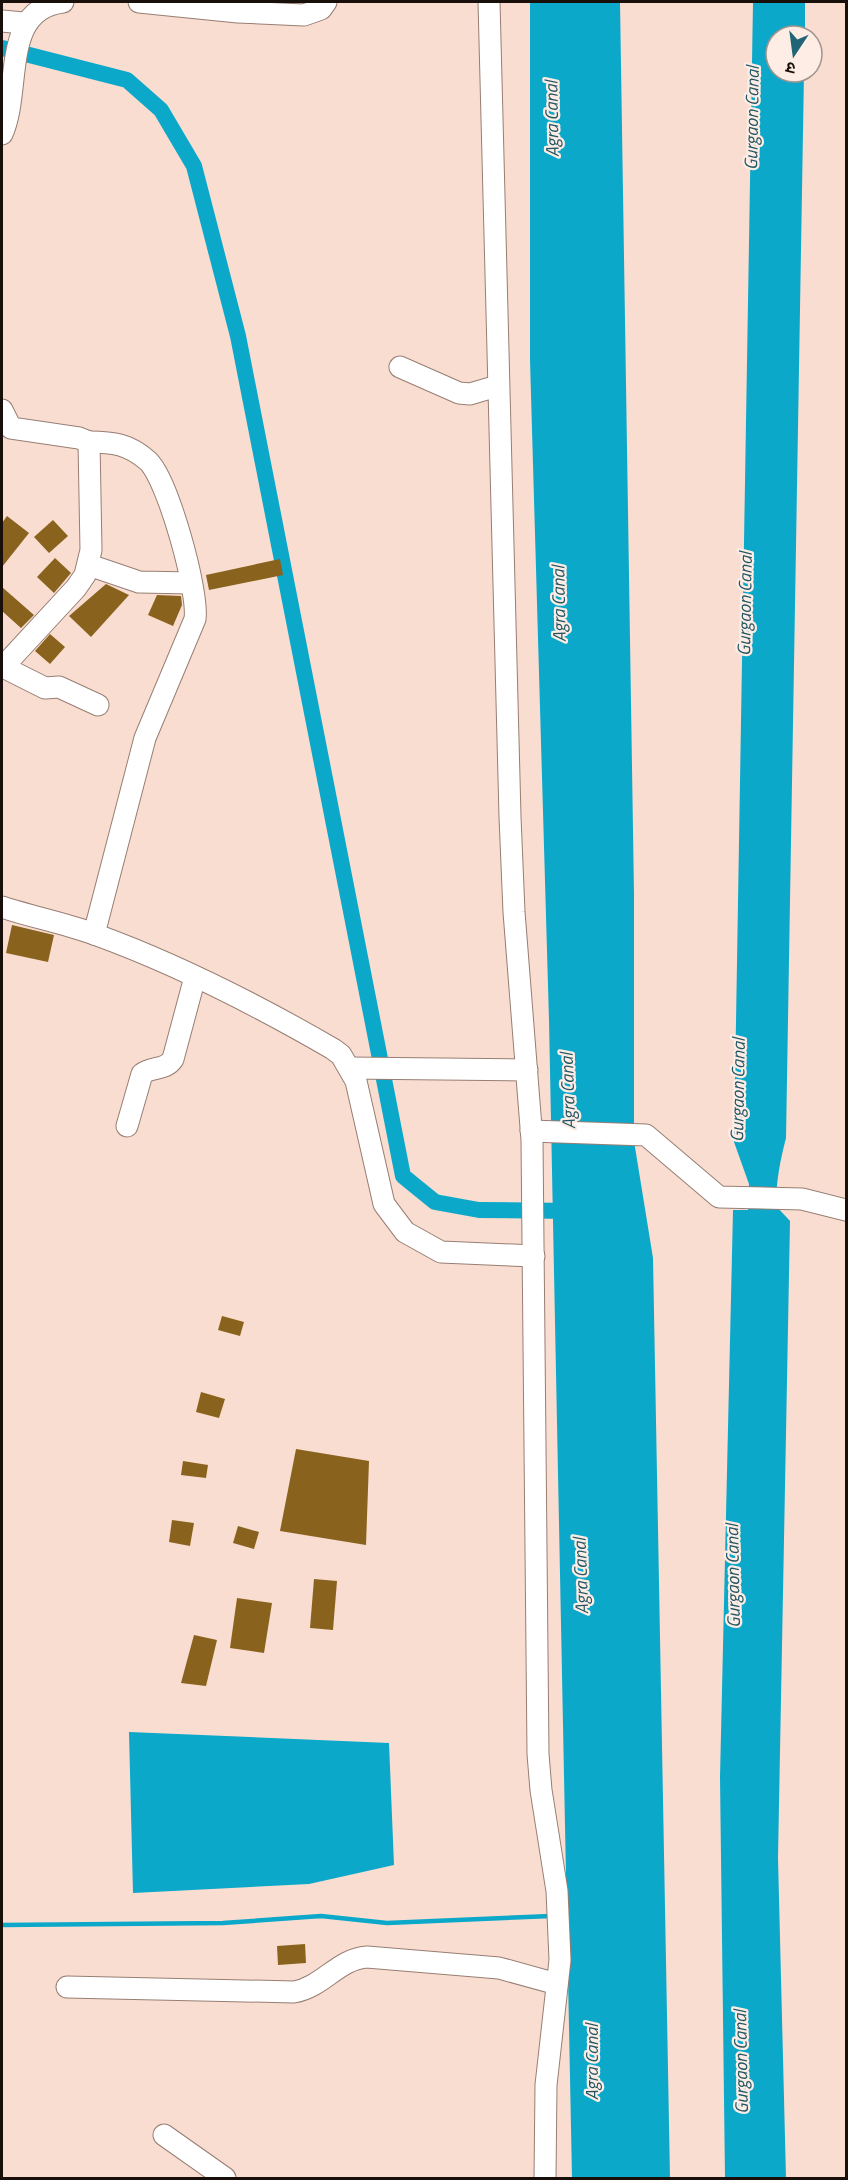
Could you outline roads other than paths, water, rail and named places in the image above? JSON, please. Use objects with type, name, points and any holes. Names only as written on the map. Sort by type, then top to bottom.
[{"type":"street","points":[[2,134],[5,90],[12,64],[15,25],[39,7],[63,2]]},
{"type":"street","points":[[152,2],[238,12],[304,15],[321,9],[326,2]]},
{"type":"street","points":[[489,2],[497,386],[510,817],[534,1204],[538,1754],[541,1790],[557,1891],[560,1960],[546,2085],[545,2178]]},
{"type":"street","points":[[400,367],[459,393],[470,394],[497,386]]},
{"type":"street","points":[[2,410],[11,428],[79,438],[89,442],[114,442],[125,445],[156,471],[174,518],[197,606],[195,619],[145,738],[93,934]]},
{"type":"street","points":[[89,442],[91,550],[89,565],[76,588],[2,667],[45,688],[59,687],[98,705]]},
{"type":"street","points":[[89,565],[139,582],[191,583]]},
{"type":"street","points":[[2,908],[93,934],[195,977],[333,1049],[349,1068],[356,1081],[384,1204],[405,1232],[441,1252],[534,1256]]},
{"type":"street","points":[[127,1126],[142,1074],[165,1067],[173,1059],[195,977]]},
{"type":"street","points":[[349,1068],[527,1070]]},
{"type":"street","points":[[531,1131],[646,1135],[719,1197],[801,1199],[846,1210]]},
{"type":"street","points":[[67,1988],[294,1992],[318,1984],[350,1960],[367,1957],[477,1965],[556,1984]]},
{"type":"street","points":[[164,2135],[225,2178]]},
{"type":"water","name":"Agra Canal","points":[[530,2],[620,2],[634,894],[634,1141],[653,1258],[670,2178],[572,2178],[549,1020],[530,360]]},
{"type":"water","name":"Gurgaon Canal","points":[[753,2],[805,2],[805,24],[764,24],[764,84],[804,84],[786,1138],[779,1172],[776,1206],[790,1221],[778,1858],[786,2178],[725,2178],[720,1777],[733,1210],[748,1210],[749,1184],[734,1142]]},
{"type":"water","points":[[129,1732],[389,1743],[394,1865],[309,1884],[133,1893]]},
{"type":"waterway","points":[[2,48],[127,80],[161,110],[194,166],[238,336],[403,1176],[435,1202],[479,1210],[575,1211]]},
{"type":"waterway","points":[[2,1925],[223,1923],[321,1916],[387,1923],[551,1916]]}]
